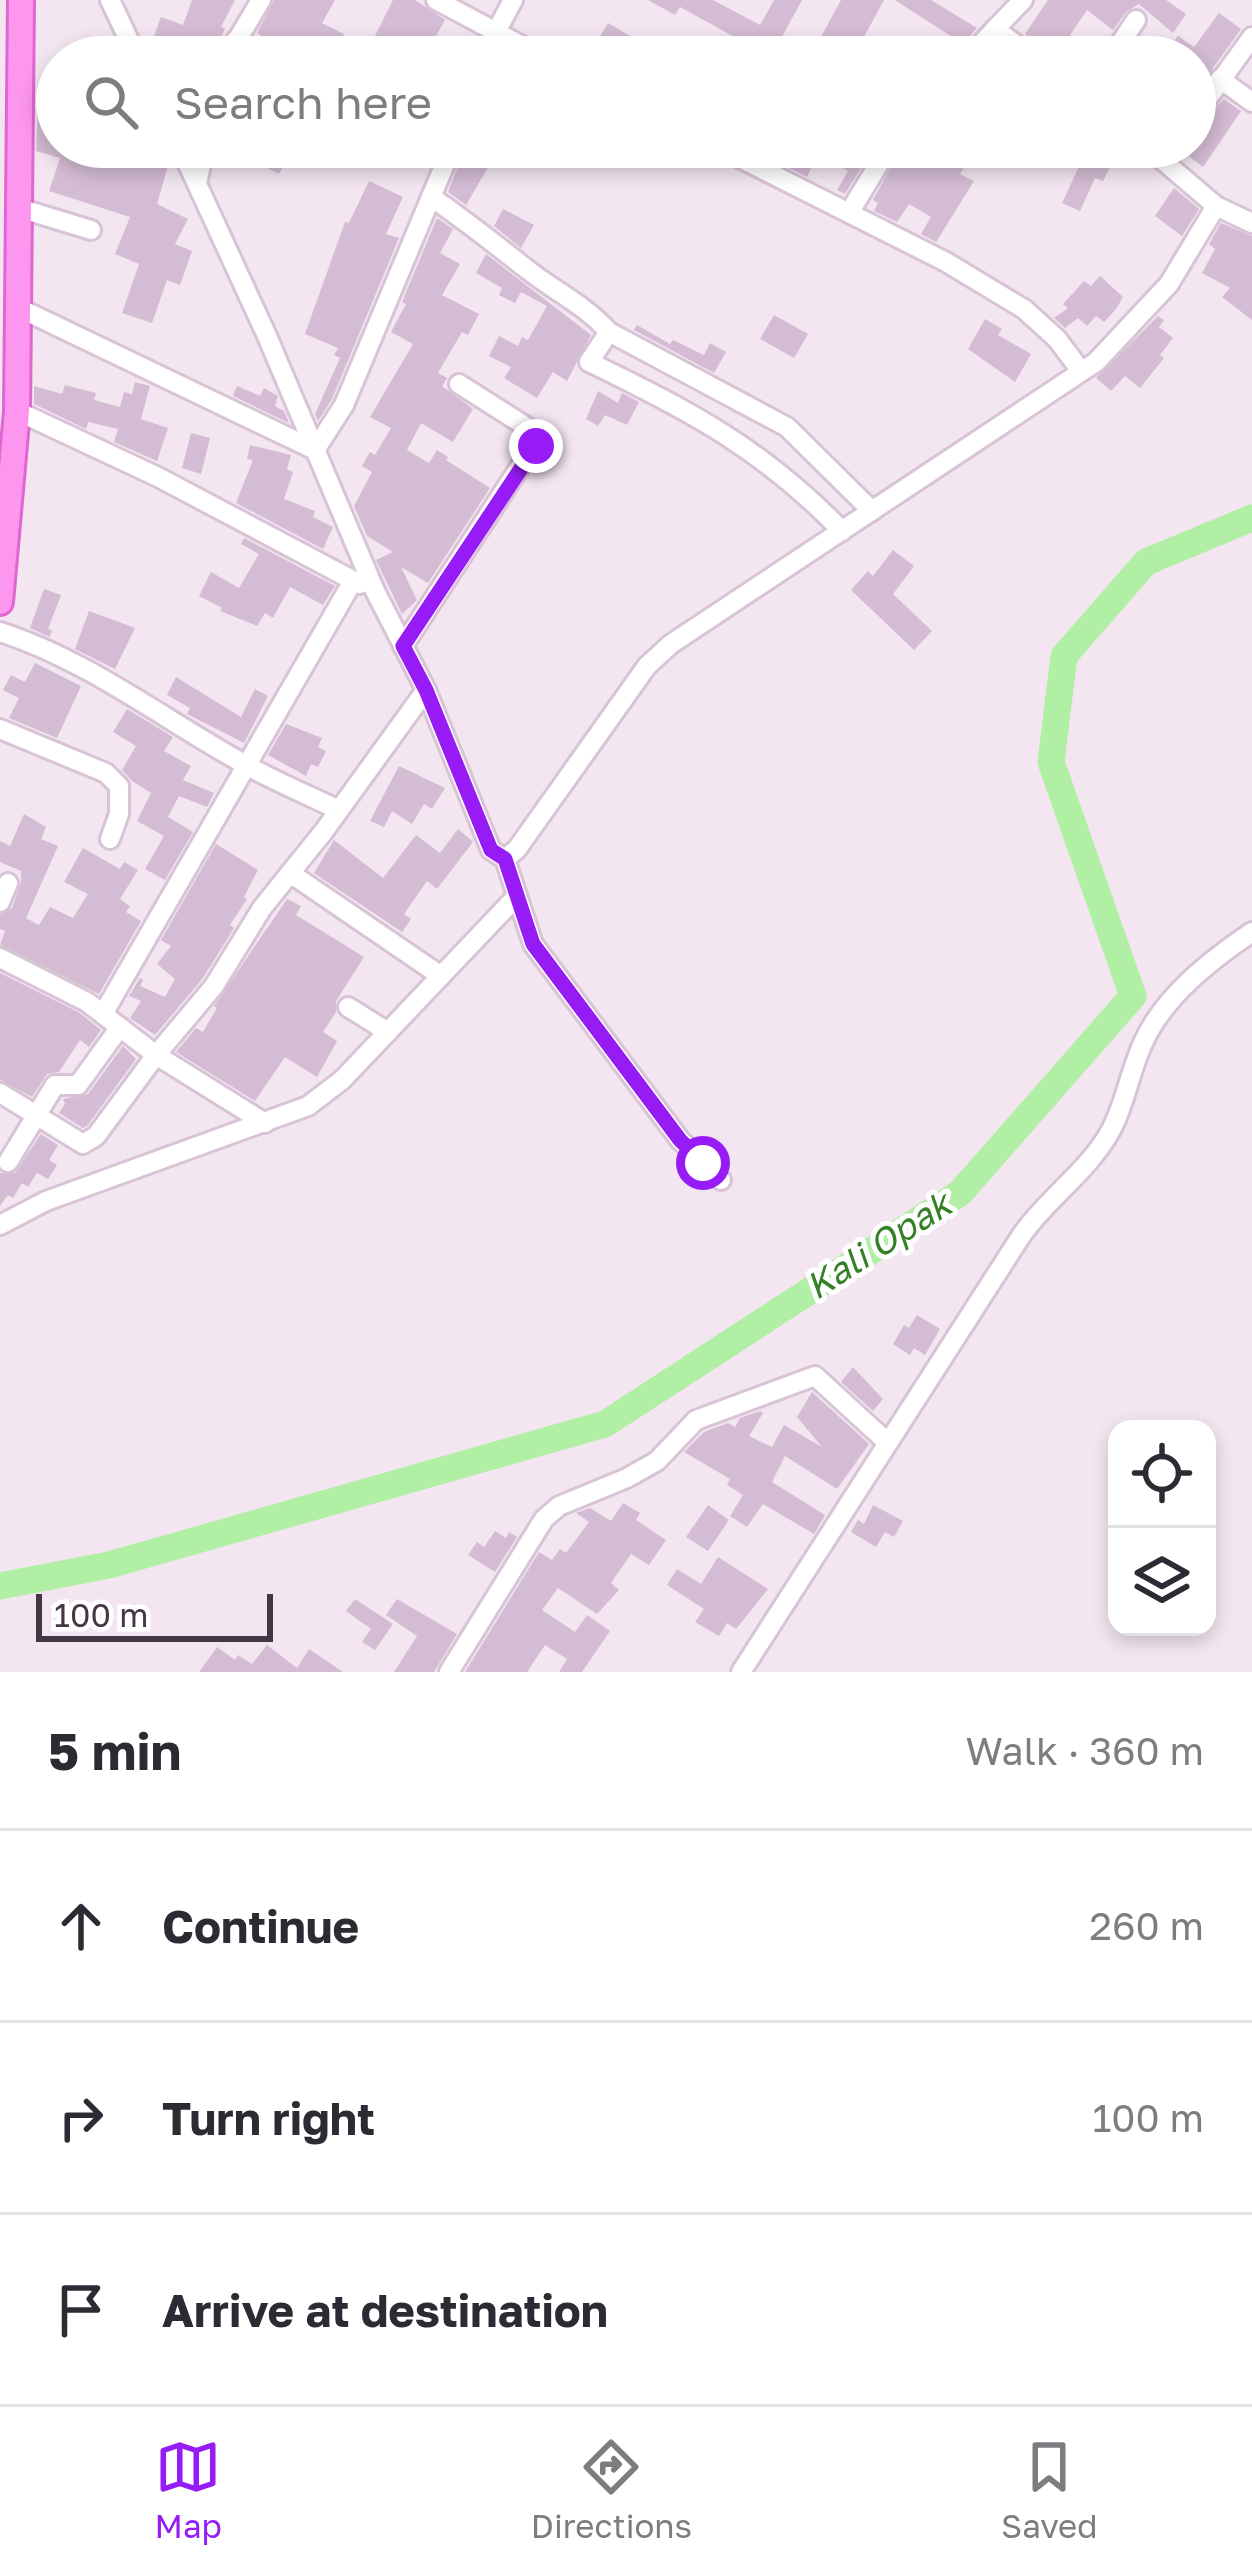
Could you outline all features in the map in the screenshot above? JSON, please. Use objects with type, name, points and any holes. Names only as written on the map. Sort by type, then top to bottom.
[{"type":"main road","points":[[0,602],[16,411],[21,0]]},
{"type":"street","points":[[110,0],[127,36]]},
{"type":"street","points":[[240,36],[261,0]]},
{"type":"street","points":[[436,0],[504,36]]},
{"type":"street","points":[[497,36],[513,0]]},
{"type":"street","points":[[988,36],[1023,0]]},
{"type":"street","points":[[1125,36],[1136,20]]},
{"type":"street","points":[[995,29],[1004,36]]},
{"type":"street","points":[[1216,86],[1252,37]]},
{"type":"street","points":[[1220,80],[1252,102]]},
{"type":"street","points":[[190,168],[375,591],[426,690],[491,850],[505,859],[533,944],[680,1140],[721,1180]]},
{"type":"street","points":[[197,182],[201,168]]},
{"type":"street","points":[[315,450],[344,405],[440,168]]},
{"type":"street","points":[[760,168],[946,262],[1024,309],[1057,339],[1081,371]]},
{"type":"street","points":[[849,213],[876,168]]},
{"type":"street","points":[[1182,168],[1216,206],[1252,223]]},
{"type":"street","points":[[431,197],[591,311],[609,332],[787,427],[872,511]]},
{"type":"street","points":[[505,859],[518,849],[647,666],[671,644],[1110,350],[1169,284],[1216,206]]},
{"type":"street","points":[[20,208],[91,230]]},
{"type":"street","points":[[19,308],[315,450]]},
{"type":"street","points":[[609,332],[590,362],[746,445],[842,531]]},
{"type":"street","points":[[403,646],[537,441],[533,431],[459,384]]},
{"type":"street","points":[[16,411],[158,477],[375,591]]},
{"type":"street","points":[[8,1162],[57,1084],[78,1084],[245,765],[353,581]]},
{"type":"street","points":[[0,632],[103,681],[245,765],[338,810]]},
{"type":"street","points":[[0,1093],[77,1143],[90,1142],[214,986],[262,908],[426,690]]},
{"type":"street","points":[[0,729],[106,772],[119,786],[119,814],[110,839]]},
{"type":"street","points":[[290,873],[441,976]]},
{"type":"street","points":[[0,902],[8,883]]},
{"type":"street","points":[[0,1226],[46,1202],[265,1123],[325,1095],[517,896]]},
{"type":"street","points":[[741,1672],[1038,1212],[1079,1173],[1113,1127],[1145,1037],[1200,970],[1252,932]]},
{"type":"street","points":[[1,960],[59,986],[265,1123]]},
{"type":"street","points":[[348,1006],[388,1032]]},
{"type":"street","points":[[449,1672],[544,1519],[559,1507],[657,1461],[696,1420],[815,1376],[887,1443]]},
{"type":"building","points":[[192,0],[235,0],[221,27],[225,28],[222,36],[154,36],[161,17],[183,25]]},
{"type":"building","points":[[274,0],[335,0],[322,23],[344,34],[261,36],[257,33]]},
{"type":"building","points":[[393,0],[415,0],[445,20],[436,36],[375,36]]},
{"type":"building","points":[[648,0],[713,0],[760,25],[774,0],[802,0],[782,36],[733,36],[680,7],[675,15]]},
{"type":"building","points":[[841,0],[884,0],[864,36],[821,36]]},
{"type":"building","points":[[895,0],[931,0],[977,28],[970,36],[951,36]]},
{"type":"building","points":[[1048,0],[1166,0],[1186,14],[1173,33],[1139,4],[1113,30],[1087,10],[1071,36],[1025,34]]},
{"type":"building","points":[[1219,13],[1241,29],[1216,64],[1216,36],[1202,36]]},
{"type":"building","points":[[608,23],[630,36],[600,36]]},
{"type":"building","points":[[1224,99],[1241,111],[1216,148],[1216,108]]},
{"type":"building","points":[[57,168],[167,168],[157,204],[188,219],[175,244],[192,251],[180,285],[167,280],[152,323],[122,313],[139,264],[115,254],[130,217],[49,191]]},
{"type":"building","points":[[457,168],[488,168],[466,205],[448,192]]},
{"type":"building","points":[[789,168],[811,168],[807,177]]},
{"type":"building","points":[[843,168],[861,168],[845,194],[837,190],[848,171]]},
{"type":"building","points":[[891,168],[964,168],[960,174],[974,181],[936,242],[921,234],[931,217],[909,204],[897,222],[874,211],[878,203],[873,200]]},
{"type":"building","points":[[1078,168],[1110,168],[1103,181],[1095,178],[1080,211],[1062,203]]},
{"type":"building","points":[[369,181],[403,197],[386,234],[399,238],[332,399],[318,421],[315,414],[340,358],[334,355],[338,348],[305,334],[345,222],[349,223]]},
{"type":"building","points":[[1174,188],[1199,209],[1182,236],[1155,216]]},
{"type":"building","points":[[503,209],[534,225],[521,248],[494,226]]},
{"type":"building","points":[[437,218],[453,229],[440,253],[460,264],[442,295],[479,314],[468,335],[462,332],[438,373],[447,378],[442,386],[473,409],[453,442],[421,423],[407,450],[429,463],[437,450],[490,488],[428,583],[401,567],[417,600],[402,614],[376,560],[393,552],[367,536],[354,506],[372,472],[362,466],[370,452],[375,455],[391,428],[370,417],[413,344],[391,332]]},
{"type":"building","points":[[1221,223],[1252,236],[1252,320],[1222,297],[1230,288],[1202,273],[1215,249],[1209,244]]},
{"type":"building","points":[[486,254],[591,335],[567,381],[553,372],[537,398],[504,378],[511,367],[489,356],[499,336],[518,346],[522,337],[528,340],[547,306],[521,292],[515,303],[499,295],[502,288],[476,273]]},
{"type":"building","points":[[1100,276],[1123,297],[1116,309],[1104,322],[1096,316],[1087,326],[1078,318],[1065,328],[1054,318],[1068,308],[1063,304],[1084,281],[1091,286]]},
{"type":"building","points":[[774,315],[808,334],[794,358],[760,339]]},
{"type":"building","points":[[1158,316],[1164,320],[1159,327],[1173,338],[1160,355],[1164,358],[1140,388],[1125,376],[1111,391],[1096,378]]},
{"type":"building","points":[[985,319],[1002,329],[998,335],[1031,354],[1015,382],[968,349]]},
{"type":"building","points":[[637,325],[670,344],[673,340],[704,355],[710,343],[726,352],[714,373],[634,330]]},
{"type":"building","points":[[135,382],[150,386],[141,419],[168,428],[157,461],[114,442],[118,429],[88,422],[86,429],[34,404],[34,386],[62,394],[65,385],[96,393],[94,400],[120,407],[124,392],[132,394]]},
{"type":"building","points":[[237,386],[260,396],[264,388],[278,396],[275,406],[284,411],[289,423],[233,396]]},
{"type":"building","points":[[598,391],[618,403],[622,393],[639,402],[627,425],[605,415],[598,426],[586,419]]},
{"type":"building","points":[[191,433],[210,438],[201,474],[182,468]]},
{"type":"building","points":[[250,445],[291,455],[287,469],[293,472],[284,499],[315,511],[313,517],[333,527],[323,549],[236,503],[253,460],[247,459]]},
{"type":"building","points":[[244,538],[335,586],[323,605],[290,587],[273,618],[265,613],[257,626],[220,611],[222,608],[199,596],[211,572],[239,588],[259,554],[241,544]]},
{"type":"building","points":[[893,550],[914,566],[893,594],[932,631],[914,650],[851,590],[868,571],[873,576]]},
{"type":"building","points":[[44,589],[61,595],[48,629],[52,630],[50,637],[30,628]]},
{"type":"building","points":[[89,611],[135,628],[115,669],[75,649]]},
{"type":"building","points":[[35,663],[81,686],[57,738],[9,718],[19,698],[3,690],[11,675],[25,682]]},
{"type":"building","points":[[176,677],[241,717],[255,689],[268,696],[244,743],[187,714],[190,708],[167,695]]},
{"type":"building","points":[[127,709],[173,737],[164,751],[191,766],[183,780],[214,793],[207,807],[179,796],[168,817],[193,832],[165,880],[145,869],[164,836],[137,821],[151,793],[122,770],[136,746],[113,732]]},
{"type":"building","points":[[286,724],[322,738],[318,747],[326,751],[318,767],[311,764],[306,776],[268,755]]},
{"type":"building","points":[[399,766],[445,788],[432,809],[424,804],[412,824],[392,811],[384,827],[370,821]]},
{"type":"building","points":[[24,814],[46,827],[41,839],[58,846],[26,918],[39,925],[50,907],[73,918],[88,894],[64,882],[83,848],[120,869],[124,862],[138,870],[120,899],[130,906],[126,912],[141,921],[99,994],[0,945],[5,931],[0,929],[0,915],[12,908],[21,871],[0,862],[0,841],[10,846]]},
{"type":"building","points":[[458,829],[473,842],[437,889],[427,881],[404,914],[411,919],[402,932],[314,873],[334,840],[383,878],[416,835],[440,853]]},
{"type":"building","points":[[216,844],[258,870],[230,925],[234,928],[203,978],[155,1035],[130,1018],[141,1001],[129,996],[140,978],[140,986],[165,997],[175,979],[157,964],[171,946],[161,940]]},
{"type":"building","points":[[287,899],[301,906],[296,915],[364,957],[323,1032],[337,1041],[317,1077],[285,1057],[255,1101],[176,1052],[196,1028],[203,1032],[214,1006]]},
{"type":"building","points":[[0,973],[80,1013],[101,1030],[89,1047],[80,1040],[59,1072],[47,1074],[32,1097],[0,1080]]},
{"type":"building","points":[[123,1046],[136,1059],[87,1126],[59,1113],[63,1099],[88,1094]]},
{"type":"building","points":[[41,1134],[58,1145],[49,1160],[57,1165],[48,1179],[37,1173],[28,1187],[22,1183],[13,1198],[8,1195],[0,1206],[0,1173],[15,1173]]},
{"type":"building","points":[[917,1315],[940,1329],[925,1355],[914,1348],[910,1355],[893,1344],[904,1325],[909,1328]]},
{"type":"building","points":[[853,1367],[883,1399],[873,1411],[841,1382]]},
{"type":"building","points":[[812,1392],[869,1444],[837,1489],[785,1456],[772,1482],[825,1515],[814,1534],[763,1504],[747,1527],[730,1516],[743,1495],[727,1485],[730,1479],[684,1452],[704,1432],[728,1423],[735,1427],[740,1418],[760,1411],[749,1436],[772,1447],[784,1425],[822,1447],[797,1417]]},
{"type":"building","points":[[623,1503],[640,1513],[636,1520],[666,1540],[649,1565],[631,1554],[611,1583],[619,1590],[597,1614],[558,1588],[542,1610],[575,1632],[587,1615],[610,1631],[582,1672],[559,1672],[567,1659],[545,1645],[527,1672],[465,1672],[539,1552],[552,1560],[560,1549],[566,1553],[589,1522],[576,1513],[590,1508],[611,1521]]},
{"type":"building","points":[[708,1505],[729,1520],[708,1551],[686,1537]]},
{"type":"building","points":[[873,1505],[903,1521],[894,1537],[885,1532],[876,1547],[851,1532],[858,1520],[864,1524]]},
{"type":"building","points":[[495,1531],[506,1538],[509,1532],[517,1537],[495,1572],[468,1555],[477,1542],[484,1547]]},
{"type":"building","points":[[718,1557],[768,1589],[736,1629],[727,1623],[719,1636],[695,1622],[704,1609],[667,1585],[677,1569],[701,1584]]},
{"type":"building","points":[[355,1599],[393,1624],[375,1650],[362,1642],[371,1629],[346,1611]]},
{"type":"building","points":[[397,1599],[457,1634],[434,1672],[394,1672],[417,1636],[386,1615]]},
{"type":"building","points":[[267,1645],[297,1668],[309,1649],[343,1672],[199,1672],[217,1647],[235,1660],[238,1655],[252,1664]]},
{"type":"waterway","name":"Kali Opak","points":[[0,1586],[109,1565],[605,1424],[960,1193],[1133,996],[1051,762],[1064,656],[1146,562],[1252,518]]},
{"type":"route","points":[[536,446],[403,646],[426,690],[491,850],[505,859],[533,944],[680,1140],[703,1163]]}]
